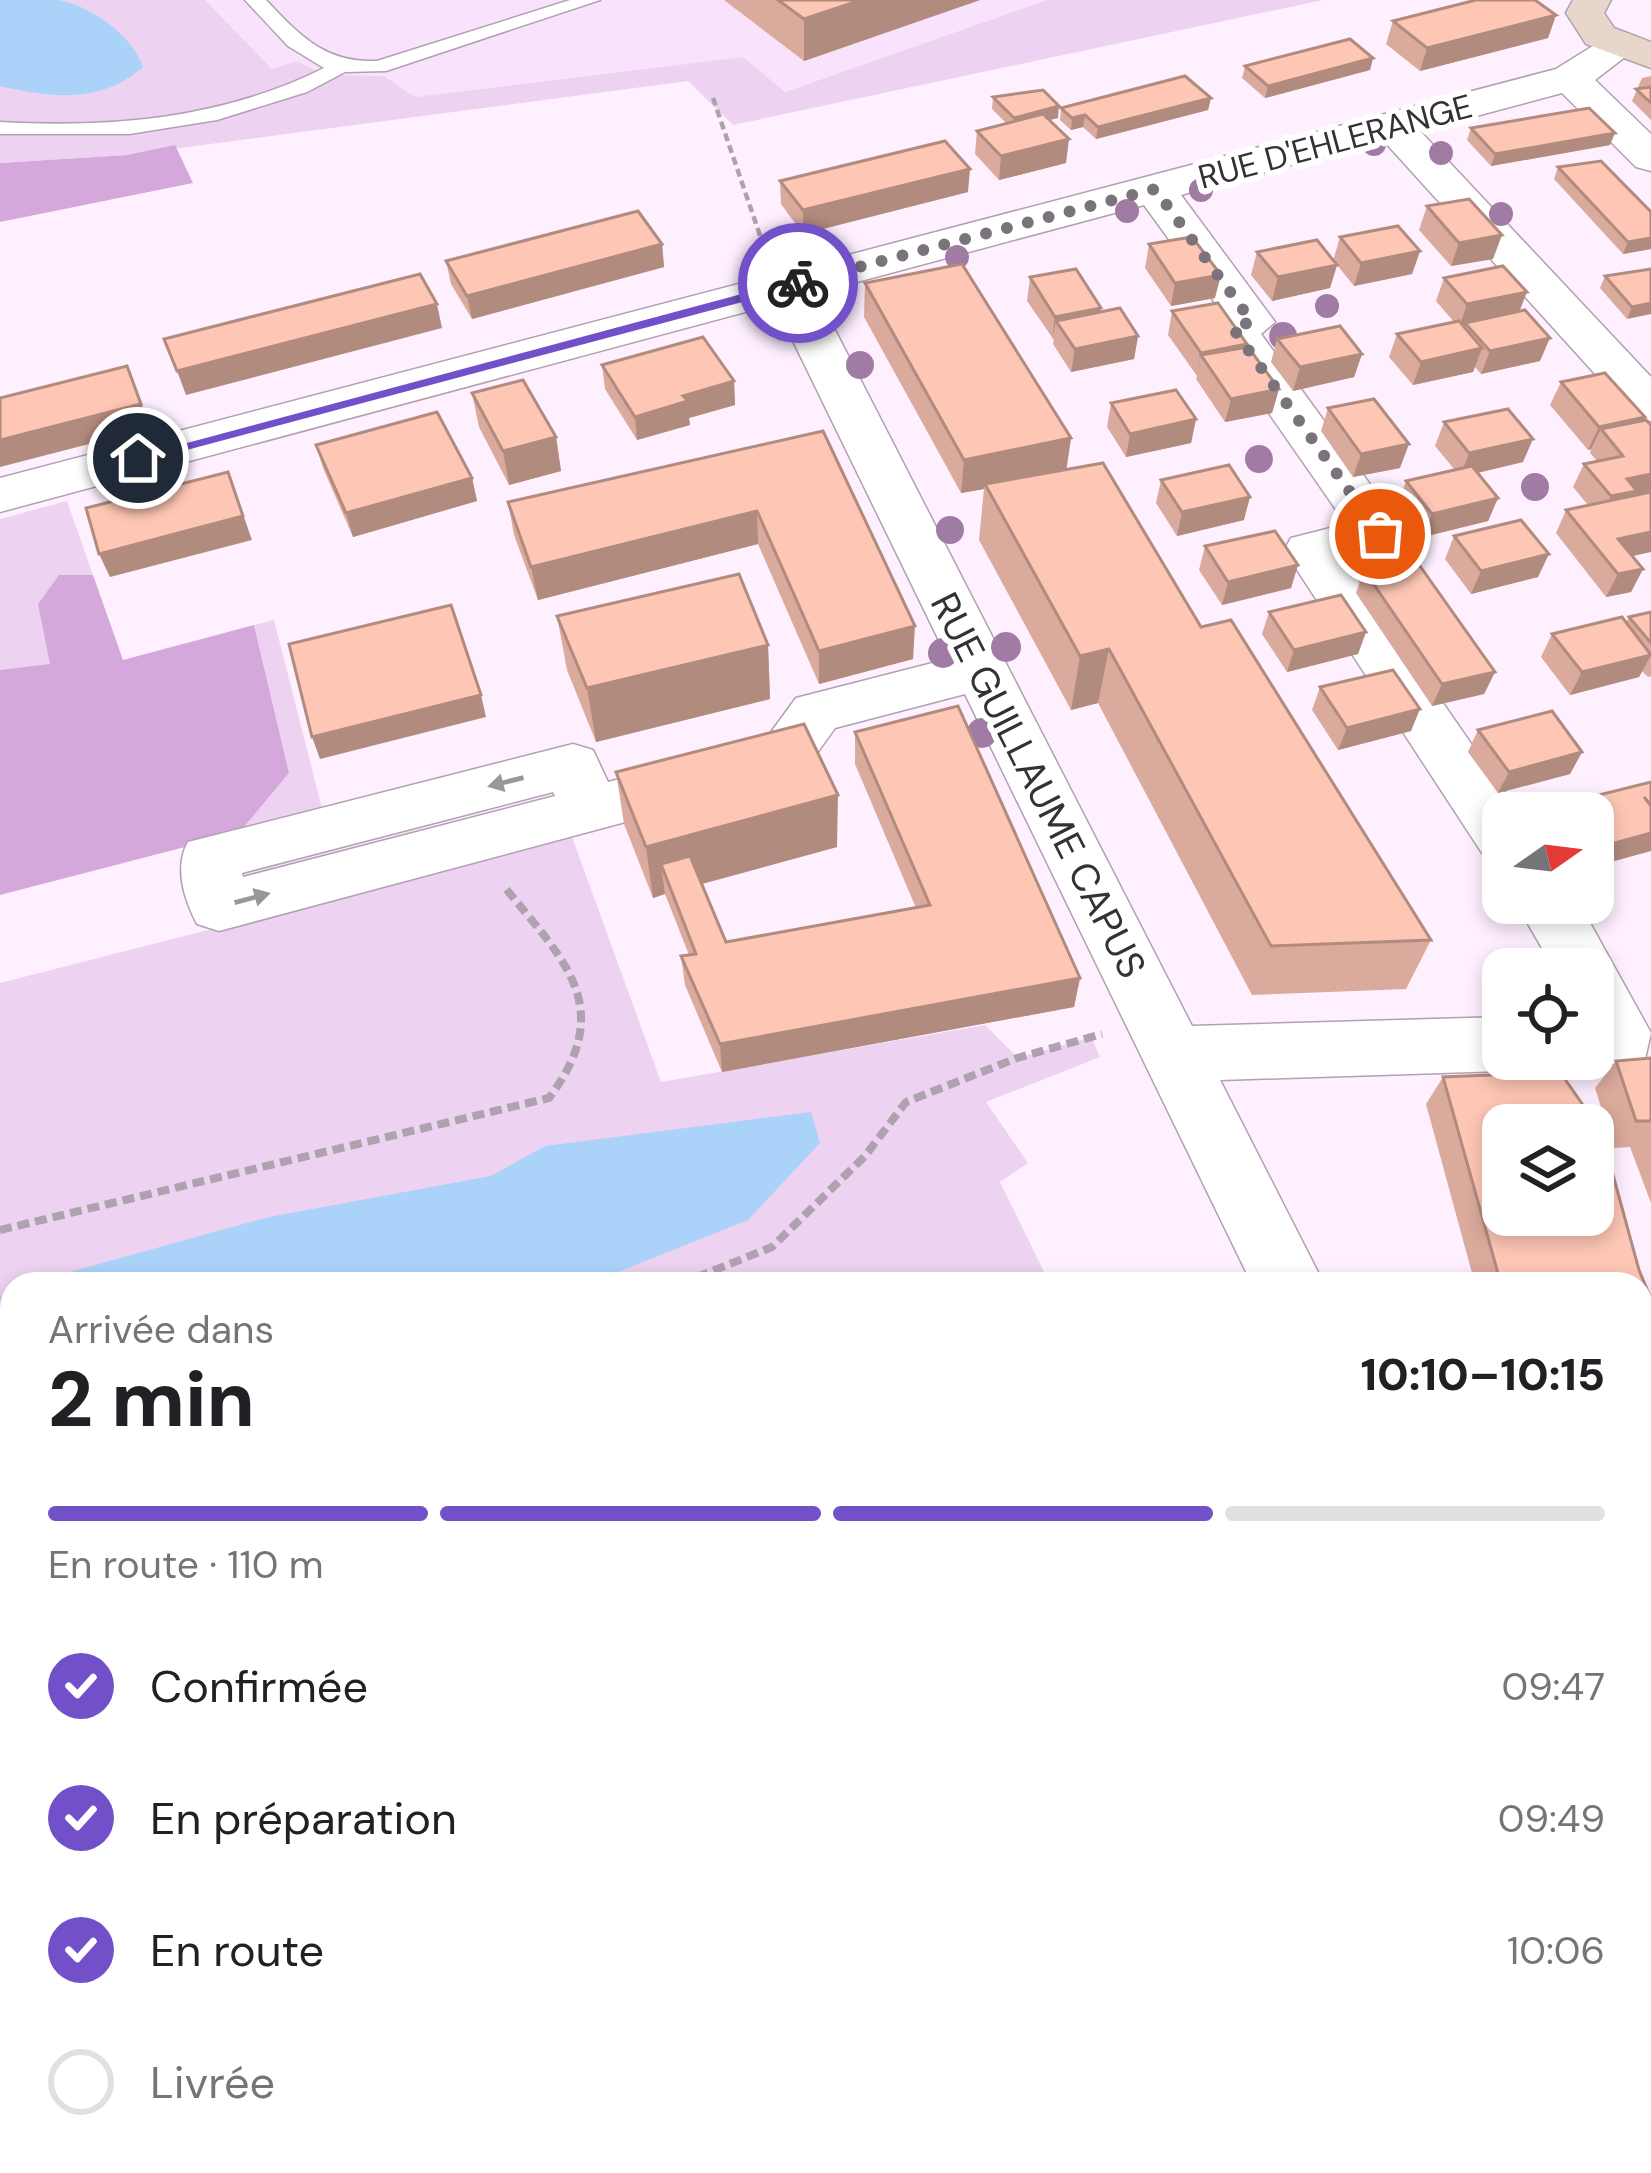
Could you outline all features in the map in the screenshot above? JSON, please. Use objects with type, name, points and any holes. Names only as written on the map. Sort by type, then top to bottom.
[{"type":"main road","points":[[1592,0],[1585,13],[1588,24],[1634,51]]},
{"type":"street","name":"RUE D'EHLERANGE","points":[[0,495],[1570,78],[1634,51]]},
{"type":"street","points":[[1570,78],[1651,158]]},
{"type":"street","points":[[1393,125],[1651,406]]},
{"type":"street","points":[[1155,189],[1252,322],[1232,327],[1380,534],[1310,550],[1482,806]]},
{"type":"street","name":"RUE GUILLAUME CAPUS","points":[[789,285],[1282,1272]]},
{"type":"street","points":[[589,809],[573,765],[209,858],[219,907],[782,759],[816,713],[981,670]]},
{"type":"street","points":[[1164,1036],[1482,1044]]},
{"type":"lane","points":[[255,0],[312,58],[337,69],[380,67],[590,0]]},
{"type":"lane","points":[[0,128],[118,130],[202,116],[309,85],[337,69]]},
{"type":"path","points":[[713,98],[770,263],[789,285]]},
{"type":"path","points":[[0,1230],[549,1098],[573,1073],[587,1028],[572,973],[468,842]]},
{"type":"path","points":[[710,1272],[772,1247],[865,1156],[906,1102],[1018,1058],[1164,1036]]},
{"type":"shaded area","points":[[0,0],[205,0],[272,69],[297,61],[325,75],[384,76],[415,97],[743,57],[785,92],[1047,0],[1323,0],[733,125],[688,81],[127,155],[0,163]]},
{"type":"shaded area","points":[[205,0],[1047,0],[784,92],[743,57],[415,97],[383,76],[325,75],[297,61],[272,69]]},
{"type":"shaded area","points":[[175,145],[193,183],[0,222],[0,163],[127,155]]},
{"type":"shaded area","points":[[67,501],[93,575],[59,576],[50,665],[0,670],[0,519]]},
{"type":"shaded area","points":[[59,575],[93,575],[123,660],[254,625],[289,773],[239,833],[0,895],[0,670],[50,664],[38,604]]},
{"type":"shaded area","points":[[274,620],[323,812],[239,833],[289,773],[254,625]]},
{"type":"shaded area","points":[[572,837],[661,1082],[985,1025],[1018,1058],[1091,1037],[1100,1057],[986,1102],[1028,1163],[1000,1182],[1044,1272],[0,1272],[0,983]]},
{"type":"water","points":[[0,0],[57,0],[83,8],[120,34],[143,67],[110,87],[75,95],[0,86]]},
{"type":"water","points":[[811,1112],[820,1143],[748,1220],[618,1272],[70,1272],[269,1217],[491,1176],[545,1146]]},
{"type":"building","points":[[778,0],[861,0],[804,19]]},
{"type":"building","points":[[1476,0],[1535,0],[1556,15],[1427,48],[1393,21]]},
{"type":"building","points":[[1350,39],[1373,58],[1268,86],[1245,66]]},
{"type":"building","points":[[1185,76],[1211,98],[1098,127],[1085,115],[1072,118],[1061,108]]},
{"type":"building","points":[[1651,87],[1651,103],[1636,89]]},
{"type":"building","points":[[1043,90],[1059,106],[1014,118],[993,97]]},
{"type":"building","points":[[1589,108],[1615,133],[1495,154],[1471,128]]},
{"type":"building","points":[[1043,114],[1069,139],[1001,156],[977,131]]},
{"type":"building","points":[[945,141],[970,169],[803,210],[780,181]]},
{"type":"building","points":[[1601,161],[1651,212],[1651,238],[1628,242],[1558,167]]},
{"type":"building","points":[[1469,199],[1502,235],[1459,243],[1427,206]]},
{"type":"building","points":[[638,211],[662,244],[467,296],[446,261]]},
{"type":"building","points":[[1398,226],[1420,251],[1361,263],[1340,237]]},
{"type":"building","points":[[1192,237],[1221,275],[1175,283],[1149,244]]},
{"type":"building","points":[[1317,240],[1337,265],[1278,277],[1257,252]]},
{"type":"building","points":[[962,264],[1071,438],[964,460],[865,283]]},
{"type":"building","points":[[1503,266],[1527,292],[1467,304],[1444,278]]},
{"type":"building","points":[[1076,269],[1101,308],[1055,317],[1030,277]]},
{"type":"building","points":[[1651,269],[1651,303],[1632,307],[1605,276]]},
{"type":"building","points":[[420,274],[437,304],[177,371],[164,339]]},
{"type":"building","points":[[1218,303],[1247,344],[1201,353],[1172,311]]},
{"type":"building","points":[[1120,308],[1138,336],[1075,349],[1056,321]]},
{"type":"building","points":[[1525,310],[1550,338],[1490,351],[1465,323]]},
{"type":"building","points":[[1459,321],[1482,348],[1421,362],[1397,334]]},
{"type":"building","points":[[1340,326],[1362,354],[1300,367],[1277,339]]},
{"type":"building","points":[[703,337],[734,381],[635,417],[602,365]]},
{"type":"building","points":[[1248,347],[1279,389],[1231,399],[1201,355]]},
{"type":"building","points":[[127,366],[141,404],[0,440],[0,398]]},
{"type":"building","points":[[1605,373],[1645,417],[1599,427],[1561,382]]},
{"type":"building","points":[[523,380],[556,437],[503,451],[472,393]]},
{"type":"building","points":[[1176,390],[1196,419],[1130,434],[1111,403]]},
{"type":"building","points":[[1374,399],[1409,444],[1361,454],[1328,408]]},
{"type":"building","points":[[1508,409],[1533,439],[1469,453],[1444,422]]},
{"type":"building","points":[[437,412],[472,478],[346,513],[316,445]]},
{"type":"building","points":[[1646,420],[1651,425],[1651,474],[1627,479],[1637,491],[1611,496],[1584,464],[1623,456],[1601,429]]},
{"type":"building","points":[[823,431],[915,626],[819,651],[757,511],[531,567],[508,502]]},
{"type":"building","points":[[1103,463],[1201,627],[1231,620],[1431,940],[1271,946],[1109,649],[1080,656],[985,484]]},
{"type":"building","points":[[1229,465],[1250,497],[1182,512],[1161,480]]},
{"type":"building","points":[[1472,466],[1498,498],[1432,514],[1406,481]]},
{"type":"building","points":[[228,472],[243,516],[99,554],[86,508]]},
{"type":"building","points":[[1651,492],[1651,532],[1618,539],[1643,569],[1618,574],[1566,510]]},
{"type":"building","points":[[1521,520],[1549,554],[1481,571],[1454,536]]},
{"type":"building","points":[[1275,531],[1298,565],[1228,582],[1205,546]]},
{"type":"building","points":[[1415,559],[1495,672],[1442,684],[1364,570]]},
{"type":"building","points":[[739,574],[768,645],[587,688],[557,616]]},
{"type":"building","points":[[1341,595],[1366,632],[1294,650],[1269,612]]},
{"type":"building","points":[[451,605],[481,695],[312,737],[289,644]]},
{"type":"building","points":[[1651,612],[1651,643],[1629,617]]},
{"type":"building","points":[[1622,617],[1651,655],[1582,672],[1552,634]]},
{"type":"building","points":[[1393,670],[1420,709],[1347,728],[1320,687]]},
{"type":"building","points":[[958,706],[1080,978],[720,1044],[681,956],[696,954],[661,864],[690,856],[726,942],[930,905],[855,732]]},
{"type":"building","points":[[1552,711],[1582,752],[1509,772],[1478,730]]},
{"type":"building","points":[[804,724],[838,795],[646,847],[616,772]]},
{"type":"building","points":[[1651,782],[1651,805],[1644,797],[1651,806],[1651,833],[1614,843],[1611,792]]},
{"type":"building","points":[[1651,1058],[1651,1121],[1636,1121],[1616,1061]]},
{"type":"building","points":[[1443,1077],[1566,1080],[1582,1104],[1482,1104],[1482,1216]]},
{"type":"building","points":[[1614,1179],[1640,1272],[1498,1272],[1488,1236],[1614,1236]]},
{"type":"way so far","points":[[798,283],[1155,189],[1252,322],[1232,327],[1380,534]]},
{"type":"route","points":[[138,458],[798,283]]}]
